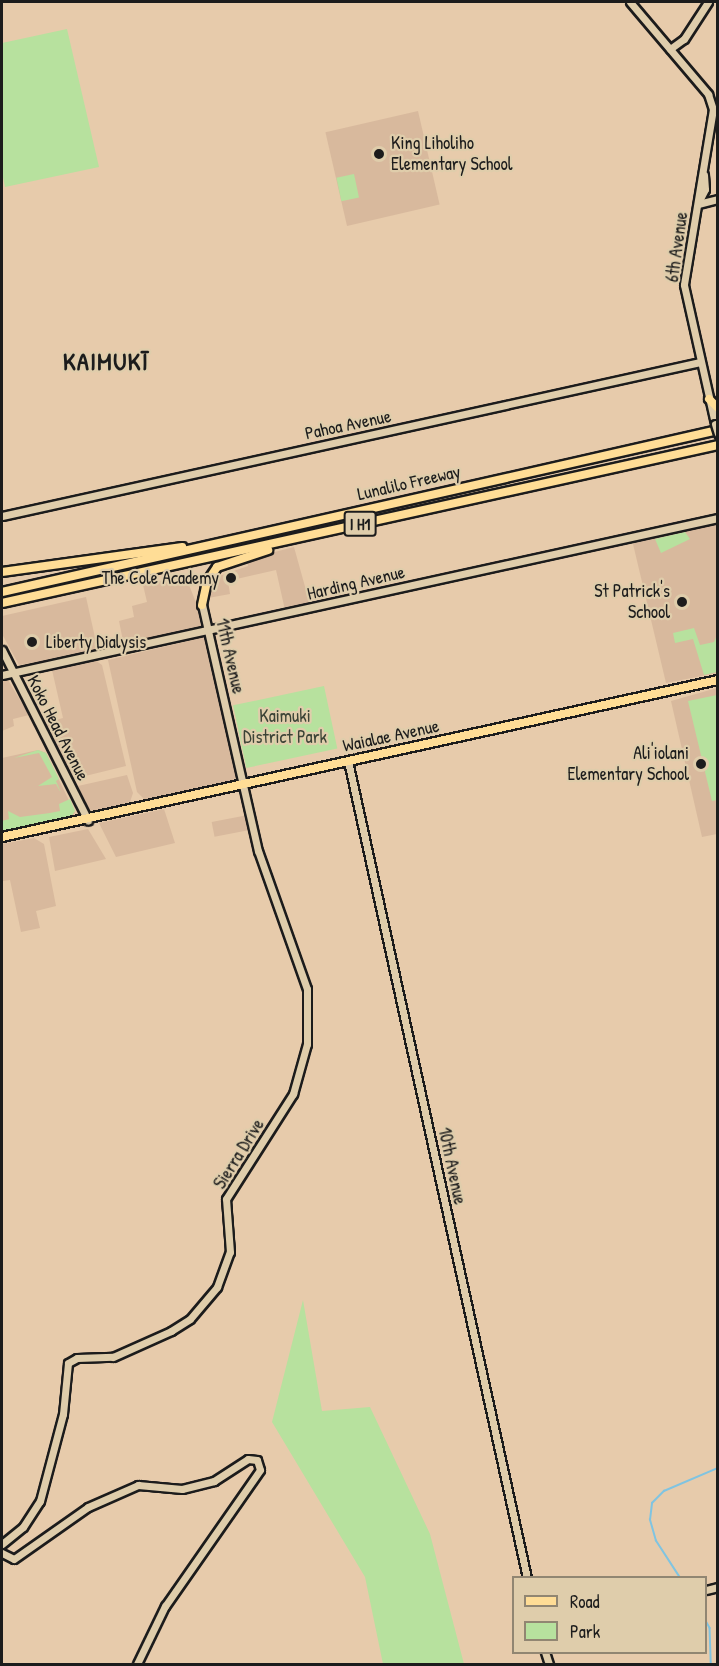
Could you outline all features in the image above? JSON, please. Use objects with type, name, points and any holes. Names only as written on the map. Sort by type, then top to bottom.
[{"type":"highway","points":[[709,399],[717,408]]},
{"type":"highway","name":"Lunalilo Freeway","points":[[2,592],[717,426]]},
{"type":"highway","name":"Lunalilo Freeway","points":[[2,603],[717,445]]},
{"type":"highway","points":[[202,605],[208,578],[225,563],[396,517]]},
{"type":"highway","points":[[2,572],[221,542]]},
{"type":"main road","name":"Waialae Avenue","points":[[2,837],[88,820],[717,680]]},
{"type":"street","name":"6th Avenue","points":[[630,2],[712,103],[713,122],[684,285],[700,362],[717,426]]},
{"type":"street","points":[[670,49],[684,39],[708,2]]},
{"type":"street","name":"6th Avenue","points":[[698,204],[705,189],[704,169]]},
{"type":"street","points":[[705,189],[717,199]]},
{"type":"street","points":[[698,204],[717,199]]},
{"type":"street","name":"Pahoa Avenue","points":[[2,516],[700,362]]},
{"type":"street","name":"Harding Avenue","points":[[2,675],[717,518]]},
{"type":"street","name":"11th Avenue","points":[[202,605],[244,784]]},
{"type":"street","name":"Koko Head Avenue","points":[[2,650],[88,820]]},
{"type":"street","name":"10th Avenue","points":[[348,761],[526,1576]]},
{"type":"street","name":"Sierra Drive","points":[[2,1544],[23,1527],[40,1501],[63,1414],[68,1363],[77,1359],[113,1357],[171,1331],[190,1319],[217,1287],[230,1252],[224,1214],[229,1192],[261,1147],[298,1082],[309,1035],[308,996],[268,883],[244,784]]},
{"type":"street","points":[[2,1553],[14,1559],[88,1507],[138,1485],[182,1489],[214,1481],[248,1459],[257,1460],[260,1470],[165,1606],[137,1665]]},
{"type":"shaded area","name":"King Liholiho Elementary School","points":[[418,111],[440,205],[347,226],[325,132]]},
{"type":"shaded area","name":"St Patrick's School","points":[[717,521],[717,673],[666,683],[633,544],[638,539]]},
{"type":"shaded area","name":"The Cole Academy","points":[[294,547],[309,601],[304,606],[285,610],[276,570],[228,581],[230,594],[208,598],[219,576],[248,566],[247,559]]},
{"type":"shaded area","points":[[185,575],[197,605],[201,626],[124,646],[119,621],[134,617],[132,606],[147,602],[143,585]]},
{"type":"shaded area","points":[[86,597],[98,651],[19,665],[2,634],[2,616]]},
{"type":"shaded area","points":[[201,638],[208,639],[238,776],[232,781],[145,800],[137,792],[108,660]]},
{"type":"shaded area","points":[[95,660],[102,665],[126,766],[73,779],[45,723],[63,718],[52,670]]},
{"type":"shaded area","points":[[8,680],[29,715],[13,719],[14,726],[2,731],[2,681]]},
{"type":"shaded area","name":"Ali'iolani Elementary School","points":[[717,688],[717,834],[702,837],[671,701]]},
{"type":"shaded area","points":[[38,750],[46,753],[75,813],[70,818],[2,832],[2,758]]},
{"type":"shaded area","points":[[127,775],[133,793],[130,802],[95,812],[87,808],[78,786]]},
{"type":"shaded area","points":[[164,809],[175,843],[116,857],[99,823]]},
{"type":"shaded area","points":[[248,815],[251,830],[215,837],[212,822]]},
{"type":"shaded area","points":[[88,829],[106,859],[55,871],[49,837]]},
{"type":"shaded area","points":[[34,838],[44,844],[56,906],[36,911],[40,928],[21,932],[10,880],[3,881],[2,844]]},
{"type":"green space","points":[[67,29],[99,167],[5,187],[2,172],[2,43]]},
{"type":"green space","points":[[354,174],[359,197],[341,201],[336,178]]},
{"type":"green space","points":[[685,532],[690,539],[661,553],[655,539]]},
{"type":"green space","points":[[694,628],[700,645],[714,642],[717,635],[717,672],[704,675],[693,639],[675,643],[673,633]]},
{"type":"green space","name":"Kaimuki District Park","points":[[324,686],[337,749],[246,768],[233,705]]},
{"type":"green space","points":[[717,695],[717,800],[712,801],[688,701]]},
{"type":"green space","points":[[38,750],[46,753],[59,779],[56,781],[61,793],[56,784],[38,786],[52,777],[39,753],[14,758]]},
{"type":"green space","points":[[70,799],[75,811],[71,817],[2,832],[2,821],[9,819],[8,811],[20,817],[50,813],[60,811],[59,804]]},
{"type":"green space","points":[[303,1300],[322,1411],[370,1407],[430,1534],[464,1664],[383,1664],[365,1577],[272,1422]]},
{"type":"waterway","points":[[679,1576],[656,1541],[650,1520],[652,1503],[664,1491],[718,1468]]},
{"type":"waterway","points":[[707,1623],[710,1628],[711,1664]]},
{"type":"place","name":"King Liholiho Elementary School","points":[[379,154]]},
{"type":"place","name":"The Cole Academy","points":[[231,578]]},
{"type":"place","name":"St Patrick's School","points":[[682,602]]},
{"type":"place","name":"Liberty Dialysis","points":[[32,642]]},
{"type":"place","name":"Ali'iolani Elementary School","points":[[701,764]]},
{"type":"district","name":"KAIMUKĪ","points":[[106,362]]}]
